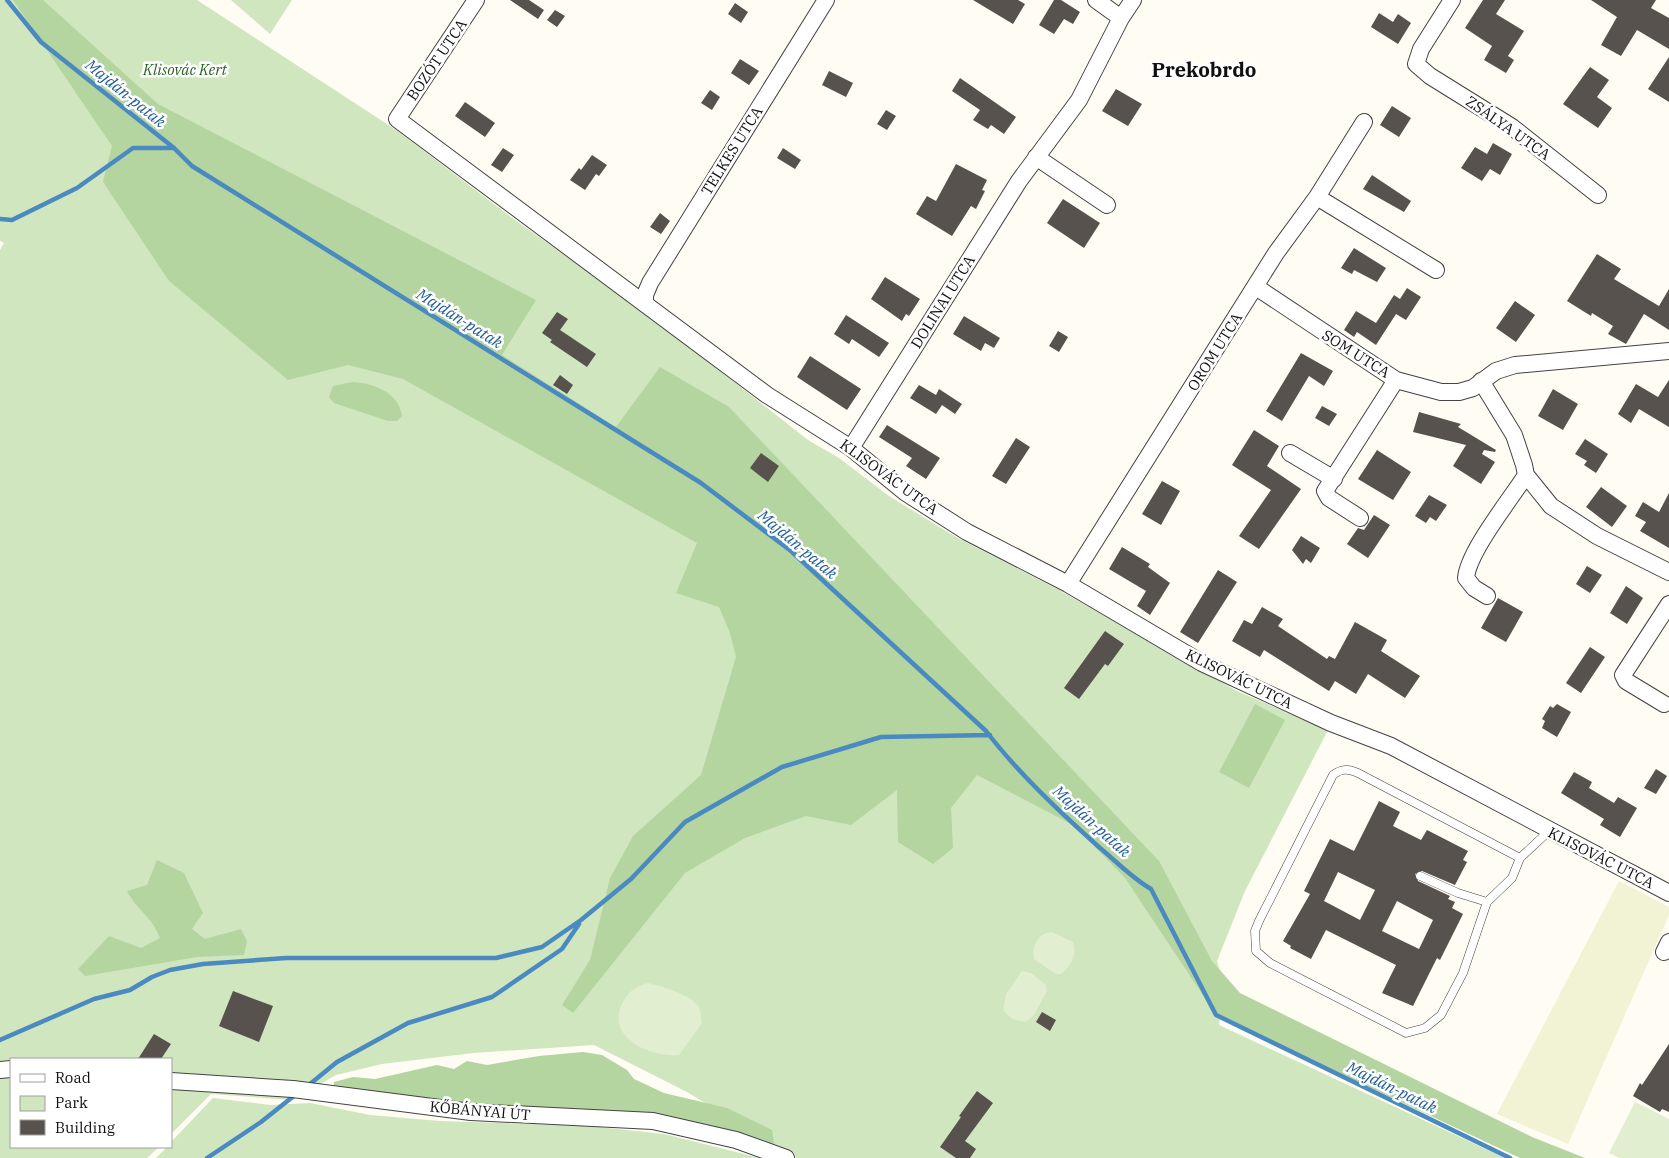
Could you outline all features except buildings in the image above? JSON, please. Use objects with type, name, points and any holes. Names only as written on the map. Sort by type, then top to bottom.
[{"type":"street","name":"BOZÓT UTCA","points":[[397,119],[476,0]]},
{"type":"street","name":"TELKES UTCA","points":[[645,304],[645,295],[650,282],[826,0]]},
{"type":"street","points":[[1096,0],[1121,18]]},
{"type":"street","name":"DOLINAI UTCA","points":[[851,448],[984,235],[1036,157],[1079,100],[1121,18],[1133,0]]},
{"type":"street","name":"ZSÁLYA UTCA","points":[[1452,0],[1421,49],[1416,64],[1430,76],[1512,127],[1598,195]]},
{"type":"street","name":"KLISOVÁC UTCA","points":[[397,119],[767,395],[851,448],[906,493],[959,527],[1068,584],[1139,628],[1202,663],[1331,723],[1391,746],[1669,893]]},
{"type":"street","name":"OROM UTCA","points":[[1068,584],[1276,253],[1317,197],[1364,122]]},
{"type":"street","points":[[1036,157],[1107,205]]},
{"type":"street","points":[[1317,197],[1436,270]]},
{"type":"street","name":"SOM UTCA","points":[[1256,287],[1396,380],[1441,392],[1459,392],[1473,388],[1496,371],[1516,365],[1669,350]]},
{"type":"street","points":[[1360,518],[1328,498],[1325,491],[1396,380]]},
{"type":"street","points":[[1481,381],[1514,435],[1526,475],[1551,506],[1597,536],[1669,572]]},
{"type":"street","points":[[1290,453],[1334,479]]},
{"type":"street","points":[[1487,596],[1474,588],[1466,578],[1466,568],[1526,475]]},
{"type":"street","points":[[1664,704],[1626,681],[1623,675],[1669,604]]},
{"type":"street","name":"KŐBÁNYAI ÚT","points":[[172,1081],[293,1089],[471,1112],[653,1121],[736,1140],[786,1158]]},
{"type":"lane","points":[[1520,858],[1358,773],[1342,769],[1333,775],[1260,921],[1254,942],[1256,951],[1270,963],[1406,1033],[1415,1032],[1433,1023],[1453,995],[1463,973],[1487,902],[1512,878],[1520,858],[1549,831]]},
{"type":"lane","points":[[1420,876],[1458,893],[1487,902]]},
{"type":"green space","name":"Klisovác Kert","points":[[0,0],[197,0],[399,132],[515,220],[643,311],[808,440],[839,458],[889,496],[956,537],[1059,590],[1237,691],[1328,730],[1245,891],[1217,961],[1224,985],[1219,1025],[1505,1158],[797,1158],[687,1092],[594,1045],[473,1053],[382,1064],[336,1075],[292,1100],[211,1094],[172,1133],[172,1058],[10,1058],[10,1148],[158,1148],[147,1158],[0,1158],[0,250],[4,243],[0,241]]},
{"type":"green space","points":[[13,0],[43,0],[158,104],[536,300],[502,355],[616,427],[660,367],[729,407],[1159,861],[1212,961],[1240,993],[1532,1137],[1585,1158],[1520,1158],[1216,1015],[1125,878],[1075,826],[977,775],[951,808],[953,848],[933,864],[898,842],[897,790],[851,825],[806,816],[745,838],[685,873],[573,1013],[562,1005],[590,960],[610,878],[633,836],[701,775],[736,657],[730,633],[719,607],[676,593],[697,543],[403,379],[348,365],[288,380],[169,281],[103,182],[112,146]]},
{"type":"green space","points":[[231,0],[292,0],[270,34]]},
{"type":"green space","points":[[352,382],[368,384],[384,390],[396,401],[402,416],[397,421],[388,421],[334,403],[329,397],[333,386]]},
{"type":"green space","points":[[1255,704],[1285,720],[1249,788],[1219,772]]},
{"type":"green space","points":[[157,860],[184,873],[203,913],[192,929],[205,939],[241,929],[247,941],[244,955],[197,957],[85,976],[78,969],[109,936],[141,948],[160,938],[153,924],[135,904],[127,891],[147,885]]},
{"type":"green space","points":[[1619,881],[1669,907],[1669,915],[1568,1144],[1497,1114]]},
{"type":"green space","points":[[1052,932],[1073,942],[1073,960],[1061,974],[1056,974],[1034,959],[1034,949],[1039,938]]},
{"type":"green space","points":[[1022,971],[1031,973],[1046,985],[1047,991],[1034,1015],[1026,1022],[1012,1019],[1003,1010],[1006,994]]},
{"type":"green space","points":[[648,983],[683,995],[699,1007],[702,1023],[679,1055],[656,1053],[645,1049],[625,1036],[620,1027],[618,1016],[624,1000],[632,990]]},
{"type":"green space","points":[[583,1052],[602,1055],[627,1070],[634,1079],[664,1093],[727,1108],[772,1130],[775,1149],[719,1131],[333,1090],[334,1082],[353,1077],[375,1079],[437,1065],[454,1069],[467,1061],[487,1065],[539,1056]]},
{"type":"green space","points":[[213,1098],[271,1105],[310,1103],[370,1115],[440,1121],[589,1126],[664,1134],[760,1158],[156,1158],[166,1148],[172,1148],[172,1141]]},
{"type":"green space","points":[[1635,1102],[1669,1119],[1669,1158],[1619,1158],[1609,1153]]},
{"type":"waterway","name":"Majdán-patak","points":[[7,0],[41,42],[174,148],[192,166],[701,483],[791,551],[986,731],[1026,777],[1070,821],[1125,870],[1151,889],[1216,1015],[1510,1158]]},
{"type":"waterway","points":[[0,219],[12,220],[77,188],[133,148],[174,148]]},
{"type":"waterway","points":[[0,1040],[94,999],[130,990],[152,977],[170,970],[203,964],[286,958],[496,958],[542,947],[581,920],[631,879],[685,822],[782,767],[881,737],[990,735]]},
{"type":"waterway","points":[[310,1084],[337,1062],[408,1023],[492,997],[562,949],[579,924]]},
{"type":"waterway","points":[[207,1158],[261,1122],[295,1095]]},
{"type":"district","name":"Prekobrdo","points":[[1204,70]]}]
